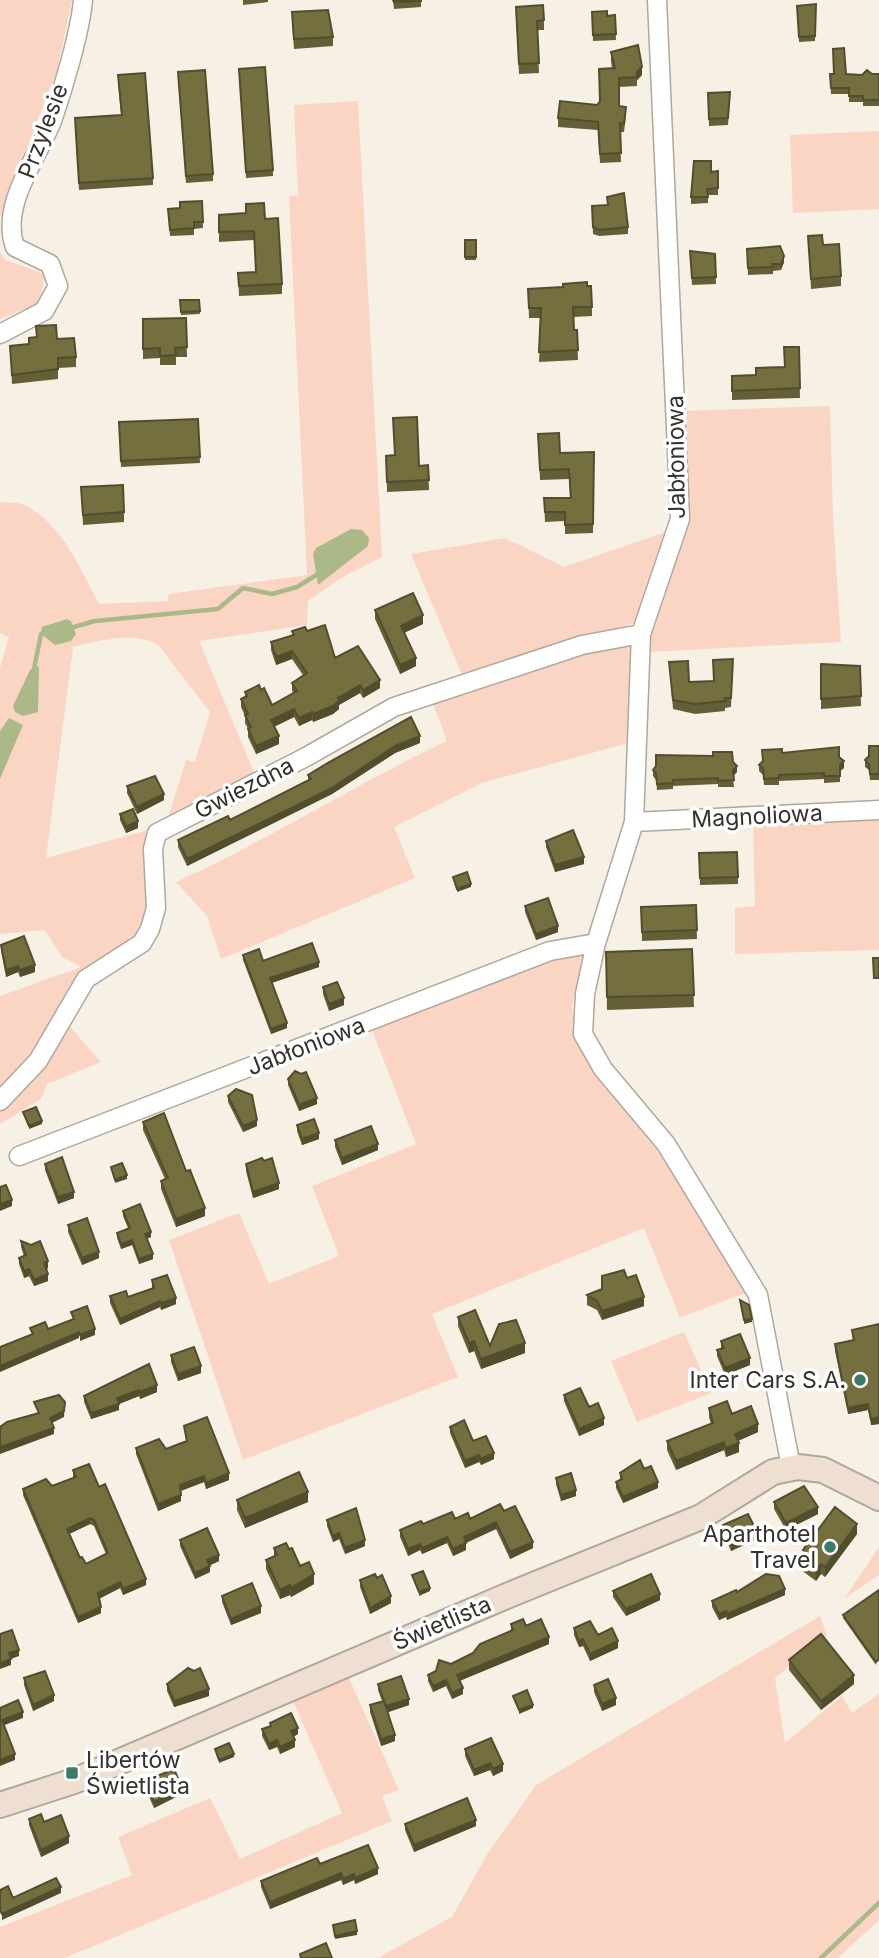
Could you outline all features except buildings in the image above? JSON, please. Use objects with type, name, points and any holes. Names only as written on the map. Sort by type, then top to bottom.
[{"type":"street","name":"Przylesie","points":[[0,334],[44,311],[58,286],[50,264],[15,247],[9,229],[12,208],[52,120],[83,0]]},
{"type":"street","name":"Jabłoniowa","points":[[657,0],[680,519],[641,634],[634,822],[596,943],[585,994],[583,1034],[603,1069],[666,1144],[758,1295],[790,1467]]},
{"type":"street","name":"Gwiezdna","points":[[0,1101],[38,1060],[86,979],[112,965],[142,943],[156,908],[153,849],[157,833],[306,757],[394,707],[582,645],[641,634]]},
{"type":"street","name":"Magnoliowa","points":[[634,822],[879,810]]},
{"type":"street","name":"Jabłoniowa","points":[[19,1156],[550,951],[596,943]]},
{"type":"street","name":"Świetlista","points":[[0,1805],[74,1781],[500,1598],[701,1517],[758,1479],[790,1467],[823,1470],[879,1498]]},
{"type":"shaded area","points":[[0,0],[72,0],[57,70],[0,218]]},
{"type":"shaded area","points":[[358,101],[382,557],[341,578],[308,601],[307,625],[199,641],[256,777],[167,821],[186,760],[195,762],[210,712],[159,646],[150,641],[117,638],[73,647],[46,858],[148,830],[150,902],[145,926],[139,937],[121,953],[71,987],[26,1066],[0,1094],[0,996],[81,967],[62,957],[45,930],[0,934],[0,668],[9,637],[0,633],[0,502],[27,506],[51,525],[78,563],[99,604],[167,601],[169,594],[307,575],[289,196],[298,195],[294,105]]},
{"type":"shaded area","points":[[879,131],[879,209],[793,213],[790,135]]},
{"type":"shaded area","points":[[0,252],[5,260],[46,274],[38,304],[0,319]]},
{"type":"shaded area","points":[[830,406],[833,517],[841,642],[648,652],[654,617],[689,524],[682,411]]},
{"type":"shaded area","points":[[351,529],[362,530],[369,538],[368,546],[318,585],[313,554],[316,548]]},
{"type":"shaded area","points":[[674,529],[641,621],[462,675],[411,554],[505,538],[564,567]]},
{"type":"shaded area","points":[[67,619],[71,621],[76,634],[71,641],[55,645],[41,634],[42,627]]},
{"type":"shaded area","points":[[641,634],[636,741],[482,783],[394,827],[415,878],[221,959],[207,916],[176,882],[447,741],[430,695]]},
{"type":"shaded area","points":[[39,666],[38,712],[23,716],[15,712],[13,706],[30,670]]},
{"type":"shaded area","points":[[9,718],[23,725],[0,779],[0,731]]},
{"type":"shaded area","points":[[879,816],[879,950],[735,954],[735,908],[755,906],[753,822]]},
{"type":"shaded area","points":[[584,951],[572,1007],[582,1051],[698,1205],[750,1291],[680,1318],[644,1228],[432,1314],[458,1377],[243,1460],[169,1240],[239,1213],[269,1284],[339,1256],[312,1186],[416,1144],[370,1025],[544,959]]},
{"type":"shaded area","points":[[64,1020],[101,1062],[47,1084],[41,1099],[0,1124],[0,1104]]},
{"type":"shaded area","points":[[684,1332],[711,1393],[637,1422],[611,1361]]},
{"type":"shaded area","points":[[879,1547],[879,1575],[844,1599]]},
{"type":"shaded area","points":[[820,1616],[827,1636],[775,1678],[785,1743],[842,1696],[852,1713],[879,1694],[879,1920],[838,1958],[378,1958],[452,1917],[488,1853],[536,1785]]},
{"type":"shaded area","points":[[348,1676],[399,1790],[382,1796],[392,1821],[65,1958],[0,1958],[0,1927],[132,1875],[118,1837],[210,1798],[240,1859],[342,1813],[293,1701]]},
{"type":"waterway","points":[[70,628],[95,621],[218,609],[243,588],[272,594],[297,587],[318,574]]},
{"type":"waterway","points":[[33,674],[41,634],[44,633]]},
{"type":"waterway","points":[[821,1958],[879,1903]]},
{"type":"place","name":"Inter Cars S.A.","points":[[860,1380]]},
{"type":"place","name":"Aparthotel Travel","points":[[830,1547]]},
{"type":"place","name":"Libertów Świetlista","points":[[72,1773]]}]
